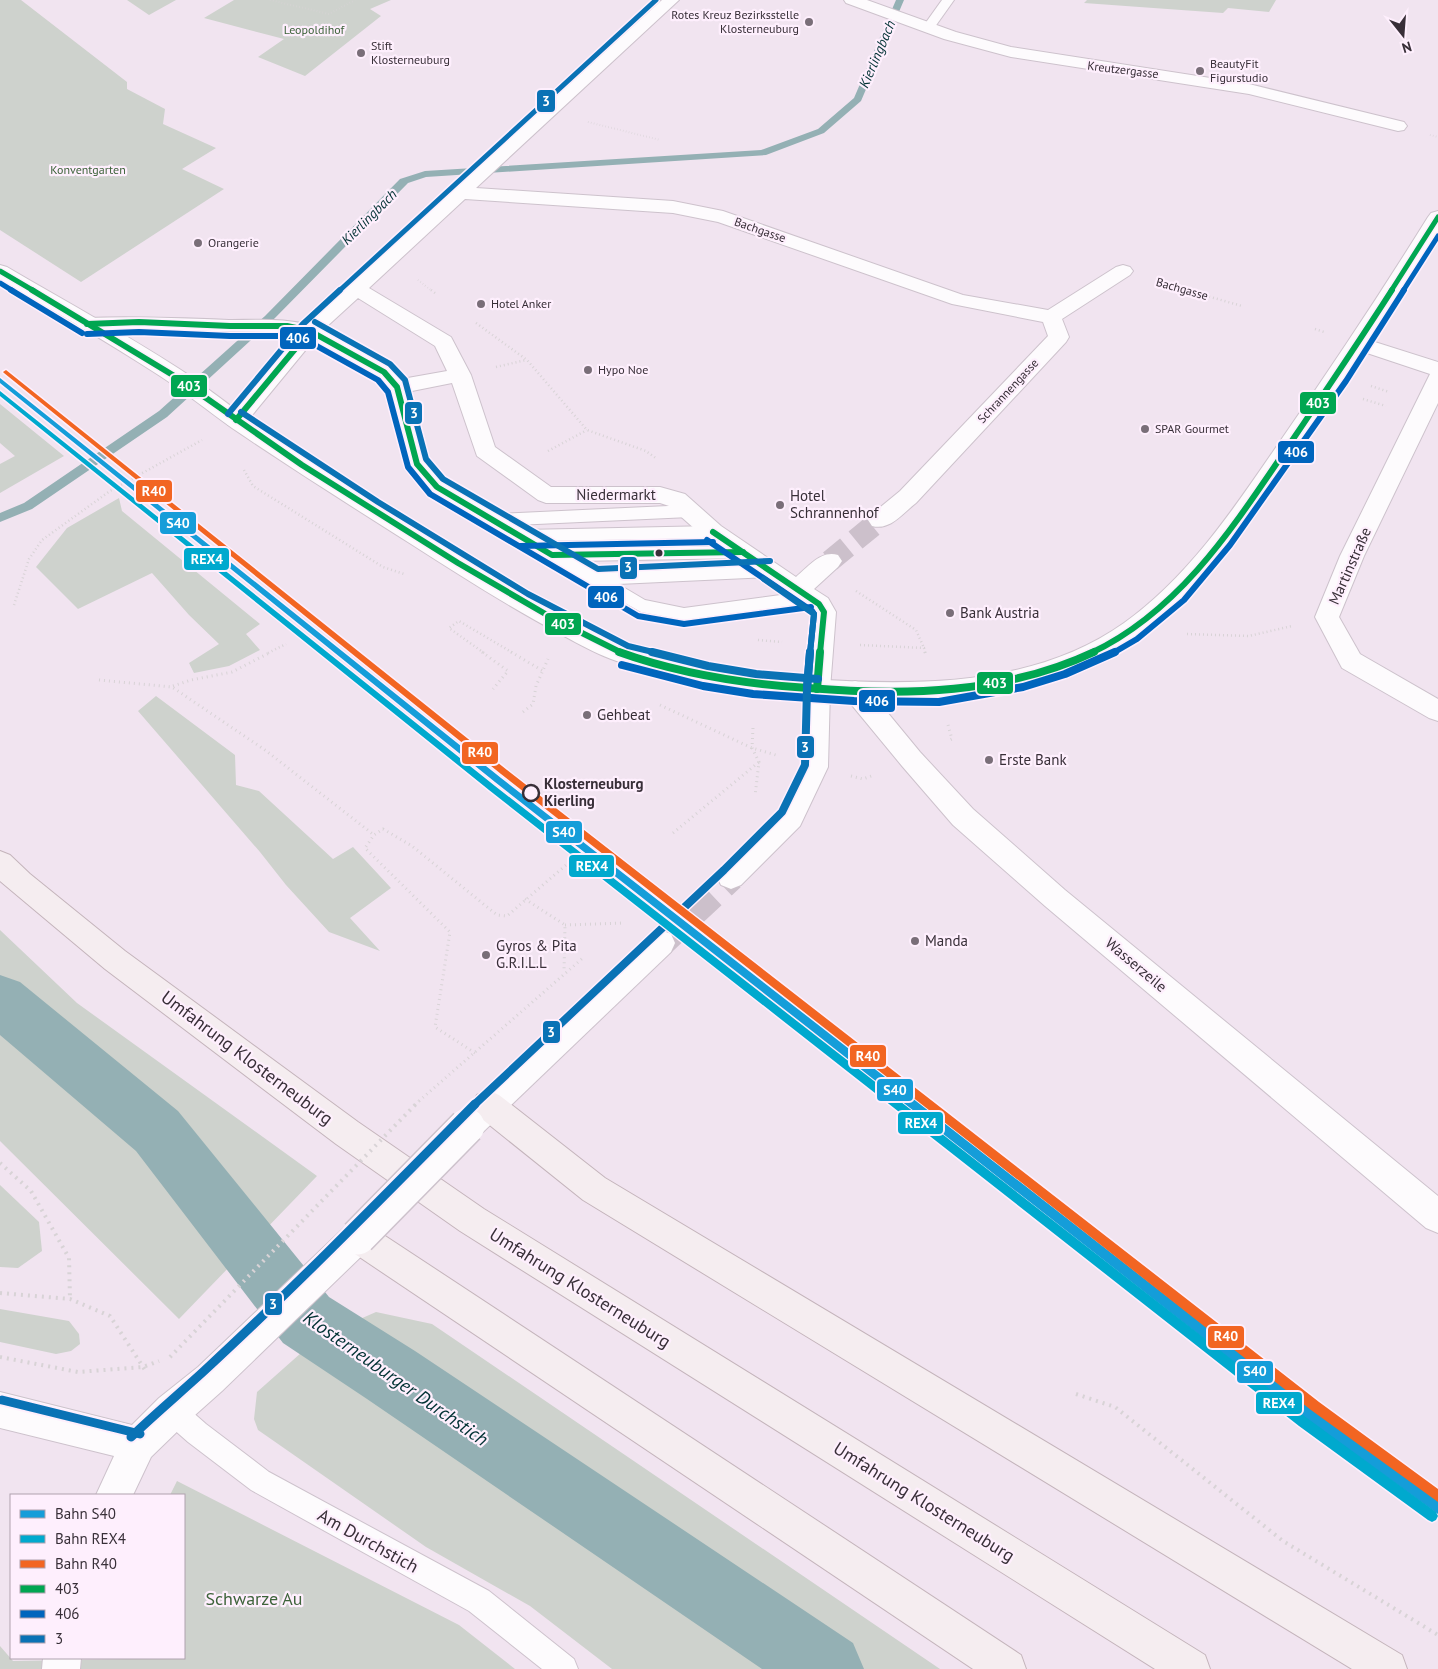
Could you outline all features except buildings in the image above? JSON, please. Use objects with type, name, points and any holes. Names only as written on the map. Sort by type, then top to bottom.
[{"type":"main road","name":"Umfahrung Klosterneuburg","points":[[0,863],[20,882],[115,960],[347,1133],[472,1220],[1191,1669]]},
{"type":"main road","points":[[478,1116],[594,1189],[1388,1669]]},
{"type":"main road","points":[[358,1237],[1008,1669]]},
{"type":"street","points":[[236,420],[310,331],[671,0]]},
{"type":"street","name":"Kreutzergasse","points":[[852,0],[944,35],[1009,52],[1071,64],[1199,80],[1325,106],[1398,126]]},
{"type":"street","name":"Bachgasse","points":[[466,188],[690,210],[752,226],[958,300],[1051,316]]},
{"type":"street","points":[[0,271],[163,368],[236,420],[372,510],[523,603],[609,648],[625,655],[706,676],[755,684],[855,692],[939,692],[1020,677],[1061,665],[1101,649],[1131,631],[1178,592],[1222,538],[1338,375],[1438,217]]},
{"type":"street","points":[[1051,316],[1122,271]]},
{"type":"street","name":"Niedermarkt","points":[[357,289],[444,342],[460,375],[485,451],[546,495],[660,494],[677,500],[713,532],[819,604],[824,612],[817,689],[815,767],[790,818],[731,876]]},
{"type":"street","name":"Schrannengasse","points":[[880,520],[908,497],[1059,338],[1051,316]]},
{"type":"street","points":[[87,324],[139,322],[230,326],[287,326],[310,331],[384,372],[397,387],[460,375]]},
{"type":"street","points":[[1359,343],[1438,369]]},
{"type":"street","name":"Martinstraße","points":[[1438,378],[1428,404],[1342,576],[1327,617],[1351,661],[1438,712]]},
{"type":"street","points":[[804,593],[825,564]]},
{"type":"street","name":"Wasserzeile","points":[[855,692],[963,817],[1055,898],[1438,1217]]},
{"type":"street","points":[[114,1494],[138,1444],[172,1411],[210,1379],[358,1237],[478,1116],[661,942]]},
{"type":"street","points":[[0,1410],[138,1444]]},
{"type":"lane","points":[[928,28],[948,0]]},
{"type":"lane","points":[[397,387],[417,464],[436,487],[641,606],[684,614],[804,593]]},
{"type":"lane","points":[[491,520],[690,511]]},
{"type":"lane","points":[[519,536],[713,532]]},
{"type":"lane","points":[[552,555],[743,552]]},
{"type":"lane","points":[[596,579],[770,571]]},
{"type":"lane","name":"Am Durchstich","points":[[172,1411],[260,1482],[479,1601],[564,1669]]},
{"type":"path","points":[[270,0],[329,14],[355,0]]},
{"type":"path","points":[[549,112],[660,140]]},
{"type":"path","points":[[1431,136],[1438,137]]},
{"type":"path","points":[[389,259],[442,298]]},
{"type":"path","name":"Bachgasse","points":[[1122,271],[1242,306]]},
{"type":"path","points":[[473,321],[527,360],[587,430],[646,451],[661,461]]},
{"type":"path","points":[[1338,375],[1428,404]]},
{"type":"path","points":[[14,605],[29,559],[42,540],[110,491],[200,441]]},
{"type":"path","points":[[825,564],[916,630],[924,648]]},
{"type":"path","points":[[493,689],[508,671],[449,628],[459,621],[543,671]]},
{"type":"path","points":[[1249,636],[1300,624]]},
{"type":"path","points":[[758,640],[785,642]]},
{"type":"path","points":[[100,680],[172,687],[192,680],[232,672],[286,644]]},
{"type":"path","points":[[523,712],[533,704],[533,694],[537,679]]},
{"type":"path","points":[[172,687],[265,750],[374,836]]},
{"type":"path","points":[[753,728],[752,748],[759,762],[755,800]]},
{"type":"path","points":[[673,833],[759,762]]},
{"type":"path","points":[[476,1053],[436,1027],[450,932],[365,848],[374,836],[383,829],[412,846],[497,915],[507,916],[566,864]]},
{"type":"path","points":[[525,900],[565,925],[625,923],[617,929]]},
{"type":"path","points":[[564,972],[565,925]]},
{"type":"path","points":[[0,1357],[78,1372],[144,1367],[170,1356],[418,1101],[476,1053],[564,972],[587,954]]},
{"type":"path","points":[[0,1163],[31,1191],[69,1258],[70,1299]]},
{"type":"path","points":[[0,1293],[70,1299],[110,1316],[172,1411]]},
{"type":"path","points":[[1076,1394],[1115,1407],[1283,1542],[1438,1635]]},
{"type":"green space","name":"Konventgarten","points":[[0,0],[21,0],[127,82],[127,89],[165,109],[163,124],[216,148],[182,169],[224,189],[81,282],[0,230]]},
{"type":"green space","points":[[127,0],[176,0],[149,15]]},
{"type":"green space","name":"Leopoldihof","points":[[234,0],[391,0],[370,9],[381,16],[305,76],[258,57],[284,39],[204,18]]},
{"type":"green space","points":[[1087,0],[1276,0],[1269,12],[1228,8],[1223,13],[1084,3]]},
{"type":"green space","points":[[0,404],[64,456],[0,493],[0,464],[15,456],[0,443]]},
{"type":"green space","points":[[119,498],[122,511],[260,624],[246,634],[260,650],[229,666],[194,673],[189,663],[219,644],[189,615],[152,573],[78,609],[36,567],[67,528]]},
{"type":"green space","points":[[156,696],[235,755],[236,785],[259,791],[333,859],[353,847],[391,888],[350,918],[380,951],[329,932],[286,885],[260,852],[138,711]]},
{"type":"green space","points":[[0,930],[77,1003],[317,1176],[179,1319],[0,1141]]},
{"type":"green space","points":[[0,1185],[39,1222],[42,1251],[18,1268],[0,1267]]},
{"type":"green space","points":[[0,1309],[69,1321],[79,1334],[80,1344],[71,1351],[56,1354],[0,1342]]},
{"type":"green space","points":[[376,1312],[432,1324],[940,1669],[612,1669],[530,1606],[426,1547],[258,1430],[254,1419],[257,1392],[319,1337]]},
{"type":"green space","name":"Schwarze Au","points":[[177,1481],[459,1625],[515,1669],[0,1669],[0,1646],[13,1661],[185,1659],[185,1494],[170,1494]]},
{"type":"waterway","name":"Kierlingbach","points":[[0,518],[28,506],[163,414],[269,318],[404,181],[425,174],[762,153],[821,131],[858,99],[900,0]]},
{"type":"waterway","name":"Klosterneuburger Durchstich","points":[[0,1000],[157,1131],[306,1320],[391,1375],[827,1669]]},
{"type":"tunnel","points":[[830,561],[880,520]]},
{"type":"tunnel","points":[[661,943],[731,877]]},
{"type":"rail line","name":"R40","points":[[6,372],[504,772],[1315,1406],[1438,1496]]},
{"type":"rail line","name":"S40","points":[[0,380],[498,780],[1309,1414],[1438,1508]]},
{"type":"rail line","name":"REX4","points":[[0,393],[492,788],[1303,1422],[1432,1516]]},
{"type":"transit line","name":"3","points":[[228,414],[303,324],[656,0]]},
{"type":"transit line","name":"403","points":[[0,271],[84,320],[185,383],[302,465],[458,563],[603,645],[654,663],[719,678],[752,683],[818,689],[917,692],[949,690],[1013,680],[1076,661],[1105,647],[1157,611],[1200,567],[1239,518],[1348,358],[1438,217]]},
{"type":"transit line","name":"406","points":[[622,665],[703,686],[753,694],[854,701],[939,702],[1023,687],[1065,674],[1105,658],[1137,639],[1184,600],[1230,545],[1346,381],[1438,236]]},
{"type":"transit line","name":"406","points":[[0,283],[82,333]]},
{"type":"transit line","name":"403","points":[[87,324],[139,322],[230,326],[287,326],[310,331],[384,372],[397,387],[417,464],[437,487],[552,555],[743,552]]},
{"type":"transit line","name":"3","points":[[315,322],[390,364],[405,380],[426,459],[443,479],[598,569],[770,561]]},
{"type":"transit line","name":"403","points":[[236,420],[310,331]]},
{"type":"transit line","name":"406","points":[[87,334],[139,332],[230,336],[286,336],[306,340],[378,380],[388,392],[408,467],[430,494],[638,616],[684,624],[811,607]]},
{"type":"transit line","name":"3","points":[[241,412],[378,502],[528,594],[628,646],[708,666],[756,674],[818,679]]},
{"type":"transit line","name":"403","points":[[713,532],[819,604],[824,612],[817,689]]},
{"type":"transit line","name":"406","points":[[707,540],[812,611],[814,614],[807,688]]},
{"type":"transit line","name":"406","points":[[520,546],[713,542]]},
{"type":"transit line","name":"3","points":[[131,1437],[166,1403],[203,1372],[351,1230],[481,1098],[724,870],[782,812],[805,765],[807,689],[814,614],[764,579]]},
{"type":"transit line","name":"3","points":[[2,1400],[140,1434]]},
{"type":"place","name":"Rotes Kreuz Bezirksstelle Klosterneuburg","points":[[809,22]]},
{"type":"place","name":"Stift Klosterneuburg","points":[[361,53]]},
{"type":"place","name":"BeautyFit Figurstudio","points":[[1200,71]]},
{"type":"place","name":"Orangerie","points":[[198,243]]},
{"type":"place","name":"Hotel Anker","points":[[481,304]]},
{"type":"place","name":"Hypo Noe","points":[[588,370]]},
{"type":"place","name":"SPAR Gourmet","points":[[1145,429]]},
{"type":"place","name":"Hotel Schrannenhof","points":[[780,505]]},
{"type":"place","name":"Bank Austria","points":[[950,613]]},
{"type":"place","name":"Gehbeat","points":[[587,715]]},
{"type":"place","name":"Erste Bank","points":[[989,760]]},
{"type":"place","name":"Klosterneuburg Kierling","points":[[531,793]]},
{"type":"place","name":"Manda","points":[[915,941]]},
{"type":"place","name":"Gyros & Pita G.R.I.L.L","points":[[486,955]]}]
